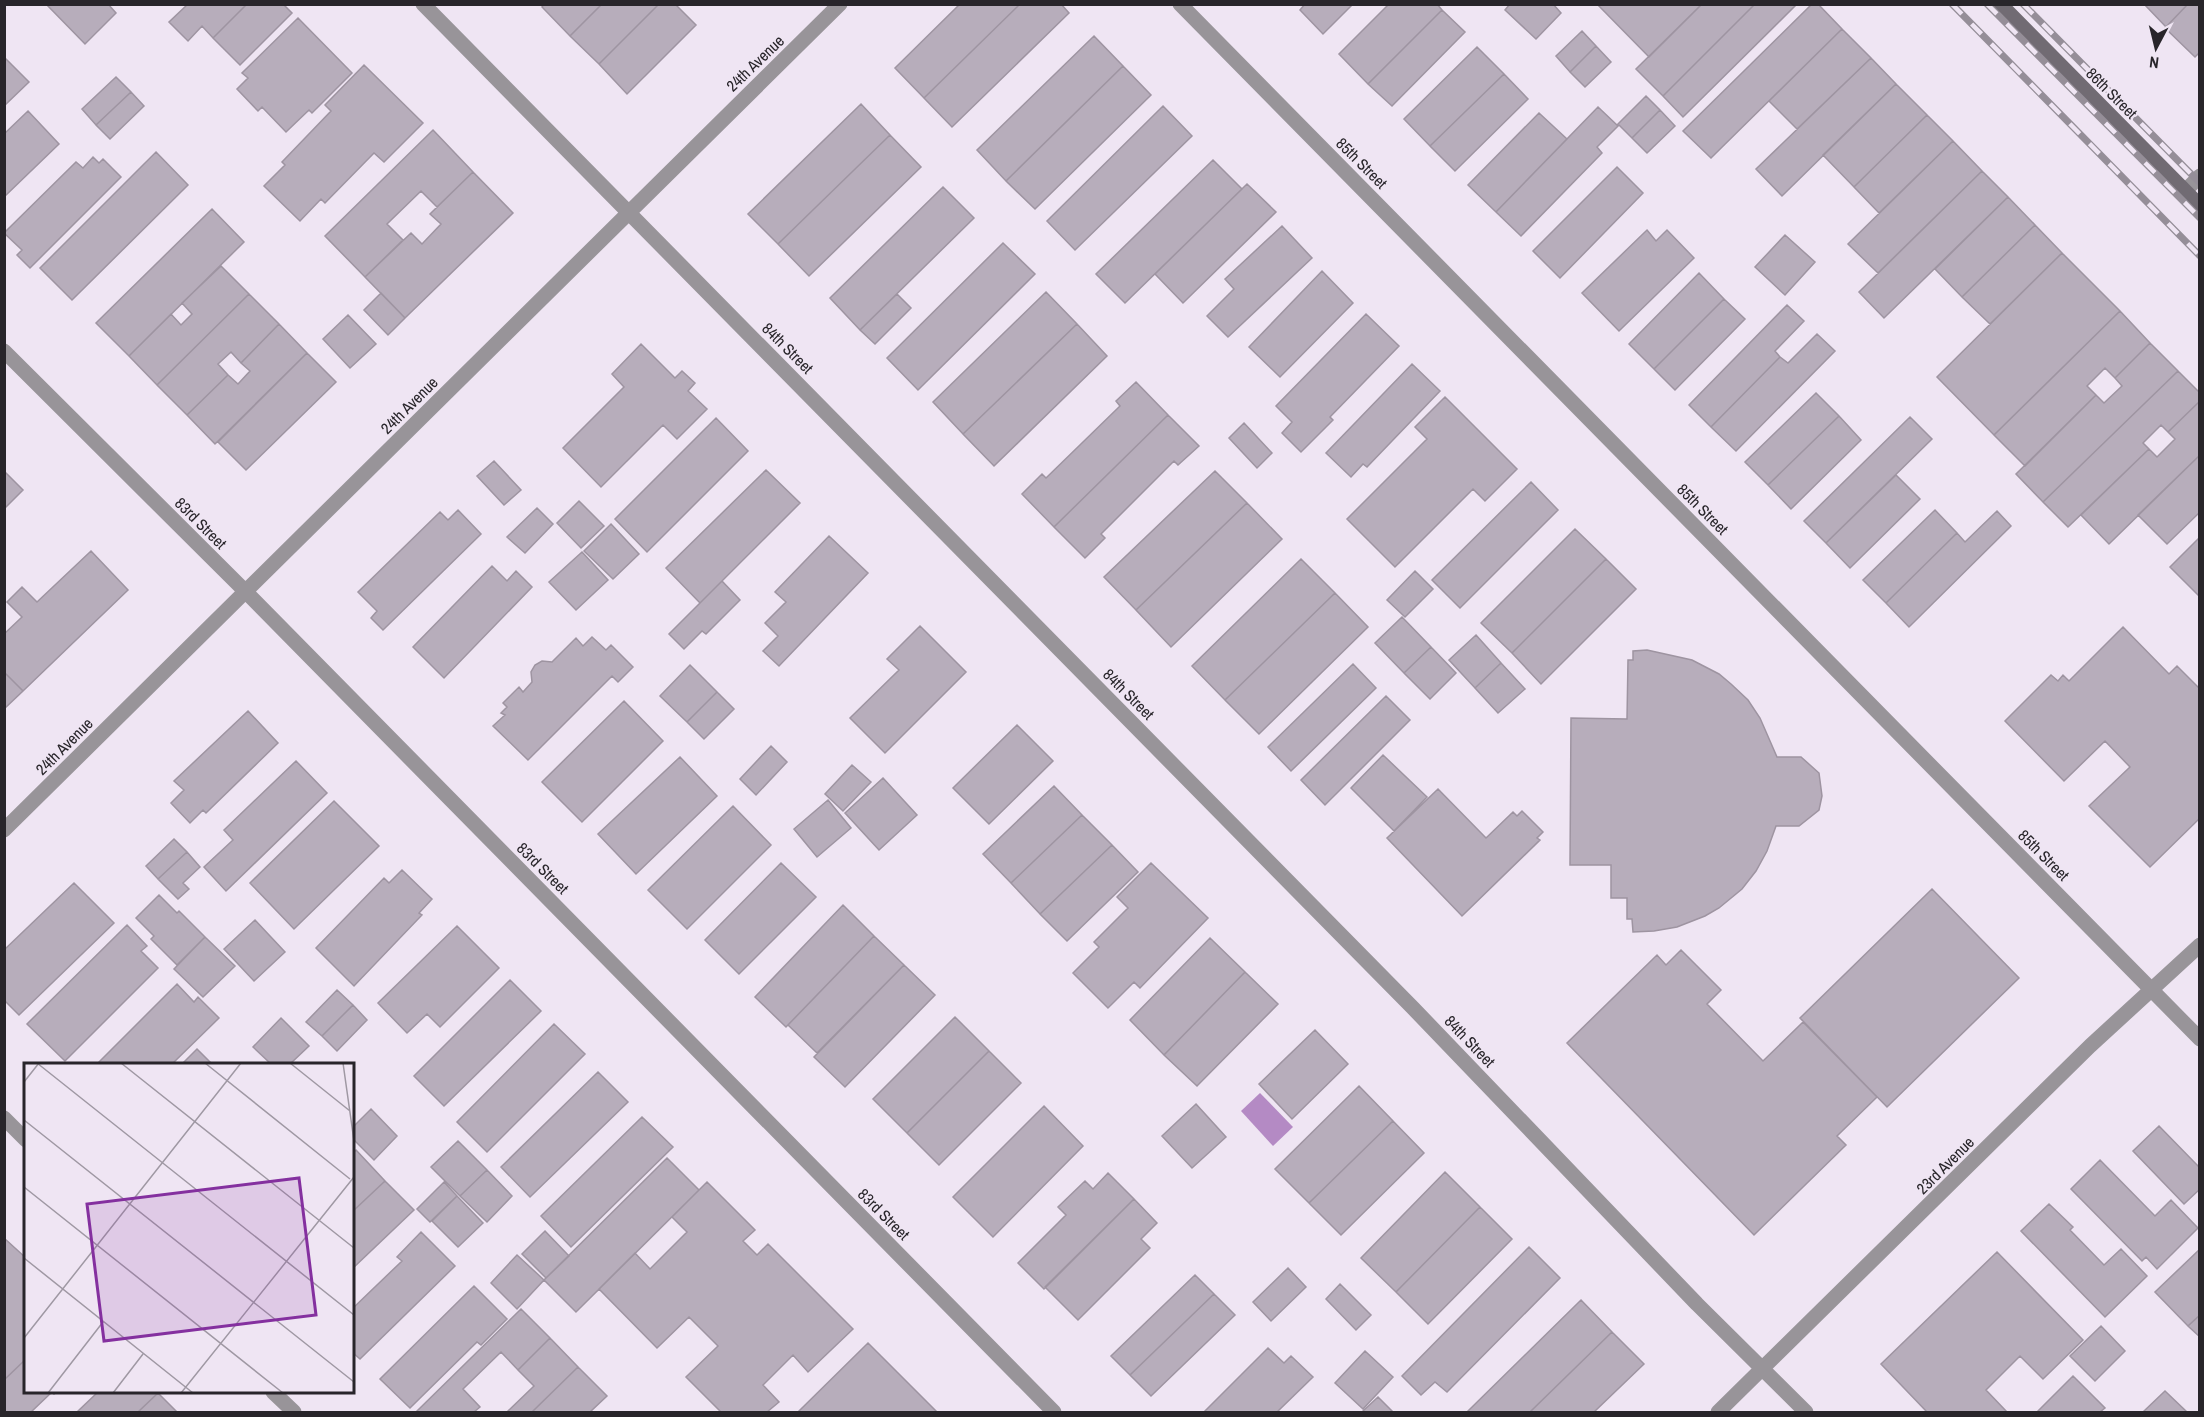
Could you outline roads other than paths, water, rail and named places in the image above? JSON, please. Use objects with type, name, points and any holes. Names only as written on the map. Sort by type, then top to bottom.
[{"type":"main road","name":"86th Street","points":[[2000,4],[2199,206]]},
{"type":"street","name":"84th Street","points":[[423,4],[1413,1008],[1806,1413]]},
{"type":"street","name":"24th Avenue","points":[[4,830],[840,4]]},
{"type":"street","name":"85th Street","points":[[1180,4],[2199,1039]]},
{"type":"street","points":[[2185,191],[2199,176]]},
{"type":"street","name":"83rd Street","points":[[4,351],[246,592],[1054,1413]]},
{"type":"street","name":"23rd Avenue","points":[[1718,1413],[2090,1046],[2199,945]]},
{"type":"street","points":[[4,1118],[24,1138]]},
{"type":"street","points":[[274,1393],[294,1413]]},
{"type":"railway","points":[[1952,4],[2200,256]]},
{"type":"railway","points":[[1987,4],[2200,218]]},
{"type":"railway","points":[[2023,4],[2200,183]]}]
